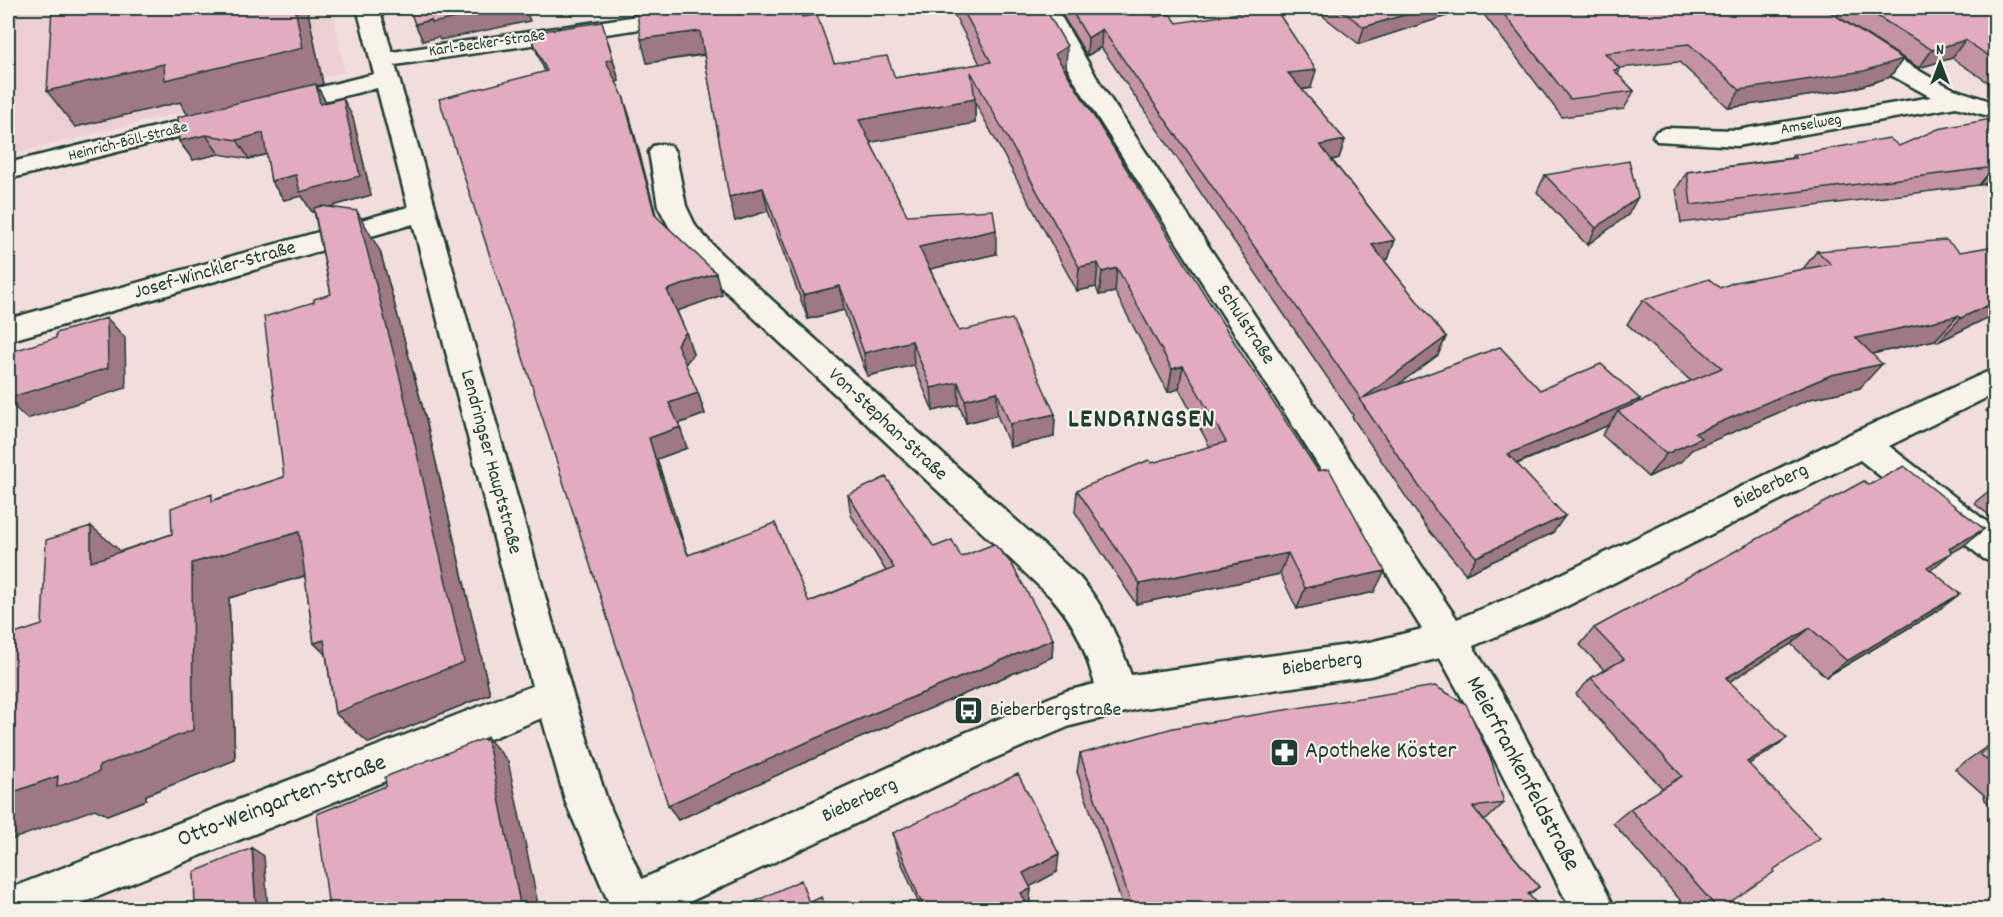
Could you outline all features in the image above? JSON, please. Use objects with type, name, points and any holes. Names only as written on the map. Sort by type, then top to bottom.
[{"type":"street","name":"Lendringser Hauptstraße","points":[[368,8],[554,695],[587,803],[634,907]]},
{"type":"street","name":"Karl-Becker-Straße","points":[[385,69],[735,8]]},
{"type":"street","name":"Schulstraße","points":[[1045,8],[1102,105],[1449,639]]},
{"type":"street","name":"Amselweg","points":[[1807,8],[1872,51],[1956,100],[1995,111]]},
{"type":"street","name":"Heinrich-Böll-Straße","points":[[8,171],[385,69]]},
{"type":"street","name":"Amselweg","points":[[1666,136],[1737,138],[1956,100]]},
{"type":"street","name":"Von-Stephan-Straße","points":[[662,152],[672,206],[685,232],[729,278],[1066,588],[1084,609],[1100,639],[1118,695]]},
{"type":"street","name":"Josef-Winckler-Straße","points":[[8,330],[423,212]]},
{"type":"street","name":"Bieberberg","points":[[634,907],[981,745],[1065,709],[1118,695],[1191,682],[1370,659],[1449,639],[1546,599],[1995,379]]},
{"type":"street","points":[[1862,443],[1995,549]]},
{"type":"street","name":"Meierfrankenfeldstraße","points":[[1449,639],[1490,710],[1593,909]]},
{"type":"street","name":"Otto-Weingarten-Straße","points":[[10,909],[554,695]]},
{"type":"shaded area","points":[[8,8],[333,8],[344,72],[8,155]]},
{"type":"building","points":[[52,8],[295,8],[303,48],[165,80],[164,64],[47,91]]},
{"type":"building","points":[[409,8],[505,8],[432,23],[431,20],[415,24]]},
{"type":"building","points":[[636,8],[799,8],[802,17],[817,15],[834,63],[887,56],[895,78],[991,62],[962,8],[1045,8],[1067,46],[1055,54],[1243,356],[1318,471],[1329,469],[1385,571],[1305,588],[1288,553],[1140,584],[1077,490],[1149,460],[1152,463],[1226,442],[1183,366],[1172,369],[1117,268],[1102,272],[1098,263],[1079,267],[971,72],[975,99],[859,120],[907,215],[993,210],[996,230],[919,247],[959,331],[1012,319],[1055,414],[1010,424],[997,392],[965,400],[958,382],[931,388],[912,341],[864,353],[840,286],[803,295],[763,188],[729,197],[700,31],[641,39]]},
{"type":"building","points":[[1070,8],[1148,8],[1155,17],[1170,14],[1177,23],[1275,8],[1316,70],[1288,73],[1345,140],[1320,145],[1395,240],[1372,245],[1446,337],[1363,398],[1500,347],[1540,390],[1601,364],[1640,399],[1508,454],[1565,516],[1476,557],[1436,511],[1359,399],[1361,399],[1102,29],[1088,38]]},
{"type":"building","points":[[1338,8],[1427,8],[1364,27]]},
{"type":"building","points":[[1499,8],[1824,8],[1903,59],[1864,71],[1740,90],[1689,44],[1605,53],[1620,69],[1614,70],[1634,91],[1570,99]]},
{"type":"building","points":[[1864,8],[1995,8],[1995,60],[1965,40],[1932,50]]},
{"type":"building","points":[[602,22],[613,59],[606,61],[623,96],[655,215],[716,273],[667,290],[686,332],[677,344],[698,393],[669,403],[680,427],[649,438],[673,518],[688,555],[775,523],[809,602],[842,589],[894,568],[848,495],[886,477],[934,547],[952,540],[961,557],[994,544],[1011,563],[1053,639],[843,726],[668,805],[439,99],[547,71],[529,33]]},
{"type":"building","points":[[316,84],[320,104],[343,98],[360,176],[300,192],[296,175],[271,181],[263,133],[237,140],[206,135],[179,141],[178,117]]},
{"type":"building","points":[[1991,119],[1995,122],[1995,167],[1691,205],[1687,172],[1796,158],[1793,155],[1889,138],[1899,146],[1938,129]]},
{"type":"building","points":[[1629,161],[1638,197],[1596,228],[1545,175]]},
{"type":"building","points":[[322,206],[357,211],[401,382],[464,662],[335,713],[324,640],[314,643],[299,532],[192,563],[193,730],[99,766],[99,772],[57,787],[58,776],[8,794],[8,636],[42,625],[46,540],[91,526],[91,562],[172,534],[171,508],[212,494],[212,501],[284,477],[264,317],[314,302],[314,299],[331,294],[314,208]]},
{"type":"building","points":[[1946,240],[1960,252],[1995,246],[1995,302],[1961,318],[1958,316],[1856,338],[1882,364],[1831,375],[1695,433],[1701,438],[1666,454],[1618,411],[1722,368],[1643,300],[1709,279],[1720,288],[1735,282],[1831,264],[1817,251]]},
{"type":"building","points":[[107,318],[108,368],[8,398],[10,352],[56,338],[56,333]]},
{"type":"building","points":[[1904,466],[1984,529],[1949,549],[1952,552],[1927,567],[1960,594],[1847,661],[1810,628],[1726,678],[1787,738],[1747,762],[1820,838],[1718,909],[1630,809],[1682,776],[1591,678],[1624,659],[1594,628],[1864,481],[1869,485]]},
{"type":"building","points":[[1435,686],[1466,704],[1492,762],[1504,803],[1473,807],[1539,887],[1528,894],[1541,909],[1133,909],[1080,754],[1173,728]]},
{"type":"building","points":[[487,737],[521,909],[329,909],[317,814],[386,786],[385,777],[485,738],[485,741]]},
{"type":"building","points":[[1995,744],[1995,767],[1980,754]]},
{"type":"building","points":[[1018,774],[1059,854],[1023,873],[1031,889],[1021,893],[1029,909],[924,909],[893,833]]},
{"type":"building","points":[[252,848],[256,909],[195,909],[194,872]]},
{"type":"building","points":[[801,880],[809,903],[821,897],[826,909],[739,909]]},
{"type":"place","name":"Bieberbergstraße","points":[[969,711]]},
{"type":"place","name":"Apotheke Köster","points":[[1284,752]]},
{"type":"district","name":"LENDRINGSEN","points":[[1142,420]]}]
